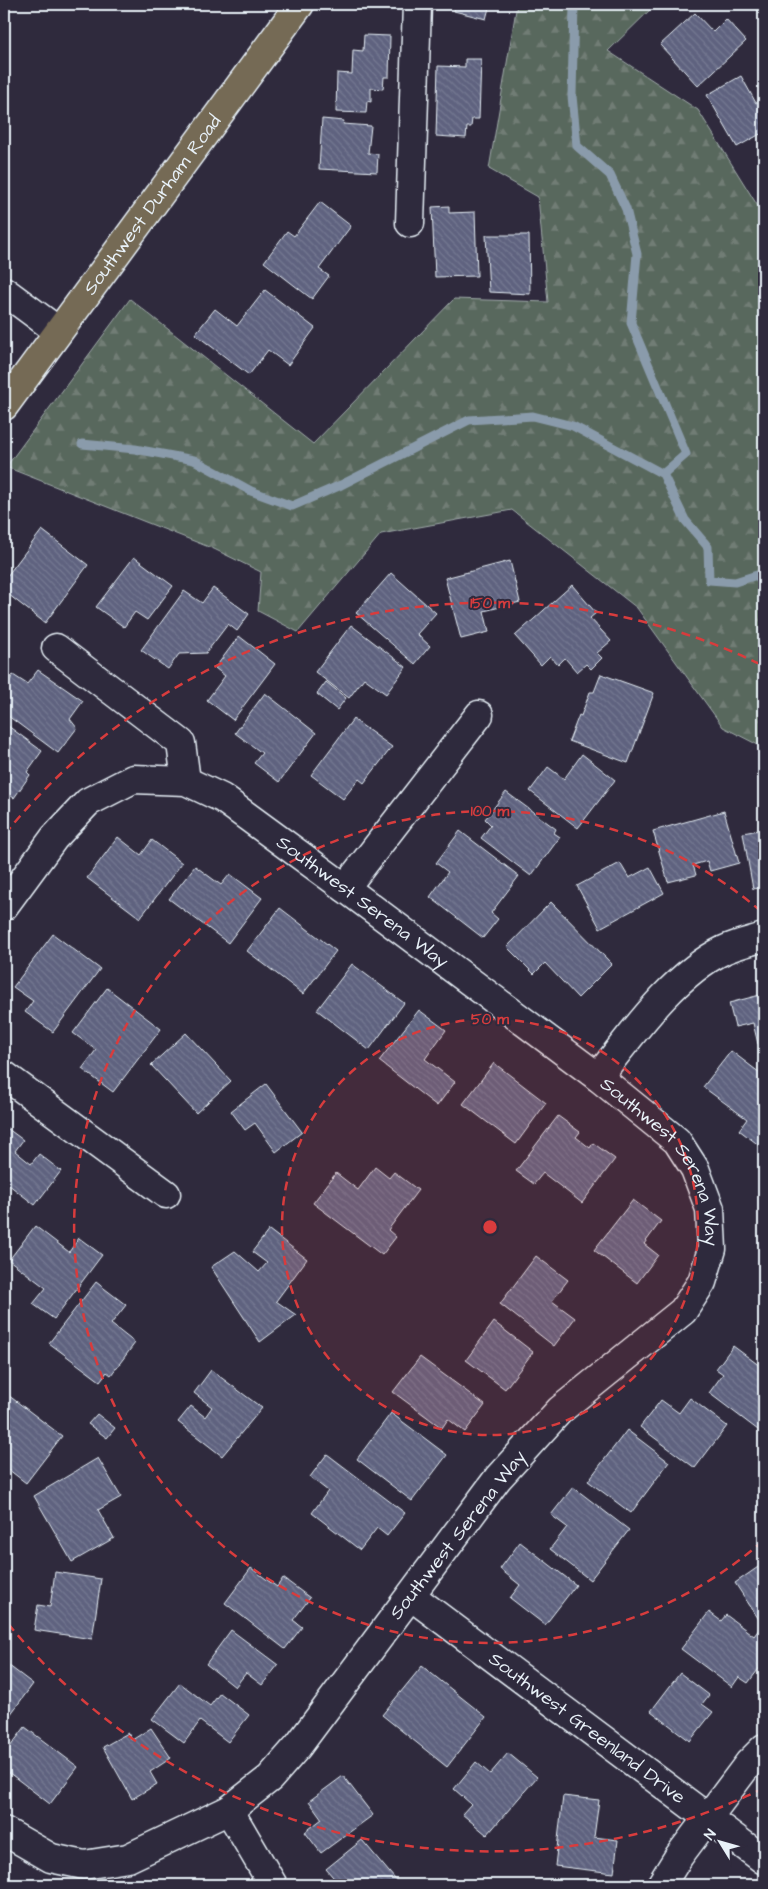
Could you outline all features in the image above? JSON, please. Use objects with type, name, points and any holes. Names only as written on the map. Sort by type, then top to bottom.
[{"type":"main road","name":"Southwest Durham Road","points":[[4,406],[300,4]]},
{"type":"street","points":[[410,223],[417,4]]},
{"type":"street","points":[[4,291],[58,331]]},
{"type":"street","points":[[56,648],[182,743],[186,781]]},
{"type":"street","points":[[345,888],[479,714]]},
{"type":"street","name":"Southwest Serena Way","points":[[4,906],[54,838],[88,802],[133,779],[186,781],[222,798],[598,1077],[677,1141],[696,1169],[710,1209],[712,1249],[702,1282],[683,1311],[560,1410],[498,1478],[298,1746],[270,1778],[229,1810],[128,1858],[84,1865],[51,1858],[4,1831]]},
{"type":"street","points":[[598,1077],[642,1022],[680,981],[724,950],[764,937]]},
{"type":"street","points":[[4,1075],[166,1194]]},
{"type":"street","name":"Southwest Greenland Drive","points":[[411,1596],[764,1860]]},
{"type":"street","points":[[661,1885],[679,1856],[749,1763],[764,1748]]},
{"type":"street","points":[[229,1810],[272,1885]]},
{"type":"green space","points":[[517,4],[656,4],[608,51],[698,110],[764,216],[764,748],[723,727],[637,608],[512,510],[381,534],[298,632],[258,611],[261,572],[214,549],[6,467],[130,299],[313,444],[454,299],[548,302],[538,197],[489,169]]},
{"type":"building","points":[[456,4],[490,4],[486,19],[454,11]]},
{"type":"building","points":[[695,13],[713,32],[726,19],[746,41],[698,86],[660,45]]},
{"type":"building","points":[[364,35],[390,36],[389,77],[384,77],[383,89],[371,88],[371,102],[367,101],[366,113],[336,112],[337,73],[352,74],[353,50],[363,51]]},
{"type":"building","points":[[465,59],[481,59],[479,119],[472,119],[471,127],[467,127],[466,138],[436,136],[438,66],[465,67]]},
{"type":"building","points":[[741,76],[756,103],[764,99],[764,132],[737,147],[707,95]]},
{"type":"building","points":[[322,119],[344,121],[343,124],[371,126],[368,153],[378,154],[377,172],[319,169]]},
{"type":"building","points":[[320,202],[351,226],[319,269],[329,276],[312,299],[264,262],[287,231],[294,236]]},
{"type":"building","points":[[449,206],[449,213],[475,212],[477,276],[435,277],[432,207]]},
{"type":"building","points":[[486,235],[529,235],[530,294],[489,292]]},
{"type":"building","points":[[265,290],[315,328],[288,365],[268,350],[249,375],[195,334],[215,309],[237,326]]},
{"type":"building","points":[[42,530],[88,565],[45,623],[4,591],[4,580]]},
{"type":"building","points":[[134,557],[173,586],[147,620],[135,612],[124,627],[96,607]]},
{"type":"building","points":[[510,561],[520,602],[484,611],[489,632],[461,639],[445,578]]},
{"type":"building","points":[[391,573],[436,613],[417,634],[430,646],[415,664],[356,613]]},
{"type":"building","points":[[572,585],[596,613],[590,618],[611,641],[597,653],[602,658],[591,669],[586,664],[577,672],[565,658],[558,665],[550,656],[541,665],[515,636]]},
{"type":"building","points":[[213,588],[249,614],[237,631],[228,624],[206,653],[179,654],[168,669],[141,650],[184,591],[202,603]]},
{"type":"building","points":[[351,625],[406,667],[386,694],[364,678],[349,698],[315,672]]},
{"type":"building","points":[[239,636],[275,664],[233,720],[207,700],[225,676],[215,668]]},
{"type":"building","points":[[38,670],[83,701],[70,719],[77,728],[58,753],[4,713],[4,689],[13,675],[27,684]]},
{"type":"building","points":[[601,674],[654,693],[628,763],[569,741],[579,715],[581,716],[590,692],[594,692]]},
{"type":"building","points":[[326,682],[346,698],[337,710],[317,694]]},
{"type":"building","points":[[265,693],[316,733],[279,782],[254,763],[262,753],[235,733]]},
{"type":"building","points":[[353,719],[392,747],[364,783],[359,779],[343,799],[311,775]]},
{"type":"building","points":[[4,723],[42,751],[27,772],[30,775],[14,798],[4,791]]},
{"type":"building","points":[[582,754],[615,780],[578,828],[530,791],[548,767],[564,779]]},
{"type":"building","points":[[506,792],[556,829],[554,833],[560,837],[531,876],[481,838],[491,825],[485,819]]},
{"type":"building","points":[[724,811],[739,863],[710,871],[707,861],[693,865],[696,875],[668,882],[653,831]]},
{"type":"building","points":[[764,829],[764,887],[753,889],[743,833]]},
{"type":"building","points":[[460,831],[519,876],[491,913],[498,919],[483,938],[430,897],[448,872],[436,863]]},
{"type":"building","points":[[118,837],[141,855],[152,840],[182,863],[140,918],[87,878]]},
{"type":"building","points":[[620,863],[629,878],[650,867],[664,893],[600,928],[577,886]]},
{"type":"building","points":[[195,866],[221,885],[230,874],[262,898],[228,943],[169,899]]},
{"type":"building","points":[[551,902],[612,964],[578,998],[545,963],[534,974],[507,947]]},
{"type":"building","points":[[280,908],[336,951],[303,994],[247,951]]},
{"type":"building","points":[[53,934],[100,969],[53,1032],[25,1012],[33,1001],[13,987]]},
{"type":"building","points":[[352,964],[404,1003],[369,1050],[317,1010]]},
{"type":"building","points":[[107,988],[161,1029],[113,1092],[82,1069],[96,1050],[73,1033]]},
{"type":"building","points":[[764,994],[764,1043],[758,1044],[753,1023],[735,1027],[729,1003]]},
{"type":"building","points":[[419,1010],[446,1030],[425,1059],[455,1082],[437,1106],[379,1061]]},
{"type":"building","points":[[186,1033],[231,1081],[196,1113],[151,1065]]},
{"type":"building","points":[[731,1051],[764,1076],[764,1149],[739,1130],[747,1119],[703,1087]]},
{"type":"building","points":[[494,1063],[546,1103],[516,1144],[463,1104]]},
{"type":"building","points":[[266,1084],[302,1132],[276,1152],[255,1123],[245,1130],[231,1111]]},
{"type":"building","points":[[558,1116],[580,1132],[576,1137],[590,1148],[593,1143],[615,1159],[582,1203],[543,1173],[534,1184],[516,1171]]},
{"type":"building","points":[[4,1126],[23,1140],[15,1151],[31,1164],[39,1154],[61,1171],[35,1205],[4,1181]]},
{"type":"building","points":[[375,1167],[389,1178],[394,1172],[418,1190],[388,1230],[396,1237],[382,1255],[313,1203],[336,1173],[358,1190]]},
{"type":"building","points":[[633,1200],[661,1221],[644,1244],[658,1255],[637,1283],[594,1250]]},
{"type":"building","points":[[35,1226],[69,1252],[79,1238],[102,1255],[54,1319],[33,1304],[46,1288],[9,1260]]},
{"type":"building","points":[[269,1230],[307,1259],[276,1301],[296,1315],[260,1342],[211,1267],[235,1251],[259,1272],[267,1263],[252,1252]]},
{"type":"building","points":[[536,1256],[568,1280],[552,1301],[575,1318],[554,1346],[500,1304]]},
{"type":"building","points":[[96,1282],[126,1305],[111,1324],[135,1343],[111,1375],[107,1372],[100,1381],[49,1343]]},
{"type":"building","points":[[494,1322],[533,1352],[505,1389],[466,1360]]},
{"type":"building","points":[[733,1346],[764,1369],[764,1430],[762,1433],[709,1393],[723,1374],[716,1369]]},
{"type":"building","points":[[420,1357],[485,1405],[465,1432],[448,1419],[442,1428],[393,1392]]},
{"type":"building","points":[[211,1370],[262,1408],[222,1456],[178,1422],[191,1406],[205,1417],[212,1407],[194,1393]]},
{"type":"building","points":[[4,1392],[62,1436],[26,1483],[4,1466]]},
{"type":"building","points":[[690,1398],[727,1426],[695,1468],[640,1427],[661,1400],[679,1413]]},
{"type":"building","points":[[391,1413],[447,1455],[412,1501],[357,1459]]},
{"type":"building","points":[[97,1414],[115,1428],[107,1438],[88,1424]]},
{"type":"building","points":[[627,1430],[669,1462],[631,1513],[588,1481]]},
{"type":"building","points":[[327,1454],[405,1513],[387,1536],[377,1528],[360,1550],[312,1513],[328,1491],[310,1477]]},
{"type":"building","points":[[98,1458],[121,1497],[98,1510],[114,1538],[72,1562],[34,1496]]},
{"type":"building","points":[[573,1487],[629,1530],[590,1580],[550,1549],[567,1527],[551,1515]]},
{"type":"building","points":[[520,1542],[576,1585],[545,1625],[510,1598],[520,1585],[500,1569]]},
{"type":"building","points":[[764,1563],[764,1622],[762,1624],[735,1583]]},
{"type":"building","points":[[251,1568],[277,1587],[283,1578],[310,1598],[293,1620],[302,1627],[285,1649],[225,1603]]},
{"type":"building","points":[[55,1572],[101,1579],[92,1639],[34,1630],[38,1605],[50,1607]]},
{"type":"building","points":[[709,1612],[721,1621],[726,1615],[754,1636],[760,1628],[764,1631],[764,1662],[748,1683],[739,1677],[732,1687],[681,1649]]},
{"type":"building","points":[[231,1630],[278,1665],[262,1685],[246,1673],[235,1687],[206,1664]]},
{"type":"building","points":[[4,1662],[33,1684],[10,1715],[4,1711]]},
{"type":"building","points":[[422,1666],[486,1717],[447,1767],[382,1715]]},
{"type":"building","points":[[680,1673],[709,1695],[702,1704],[713,1712],[690,1741],[651,1711]]},
{"type":"building","points":[[180,1683],[210,1706],[220,1693],[249,1715],[228,1742],[200,1721],[184,1743],[152,1719]]},
{"type":"building","points":[[25,1727],[78,1767],[50,1804],[4,1769],[4,1755]]},
{"type":"building","points":[[151,1728],[171,1758],[150,1772],[157,1784],[132,1799],[103,1747],[128,1733],[132,1740]]},
{"type":"building","points":[[508,1753],[537,1777],[487,1835],[462,1814],[471,1804],[454,1789],[476,1762],[490,1774]]},
{"type":"building","points":[[343,1776],[373,1815],[321,1853],[305,1832],[322,1819],[309,1801]]},
{"type":"building","points":[[563,1796],[599,1800],[594,1837],[618,1840],[614,1873],[555,1866]]},
{"type":"building","points":[[362,1840],[400,1885],[340,1885],[326,1869]]},
{"type":"waterway","points":[[574,4],[572,96],[577,146],[610,175],[626,209],[637,254],[631,323],[686,454],[663,474],[685,520],[708,547],[709,580],[735,582],[757,575],[764,584]]},
{"type":"waterway","points":[[82,444],[135,449],[194,460],[251,491],[292,506],[341,485],[469,420],[533,416],[573,426],[663,474]]}]
